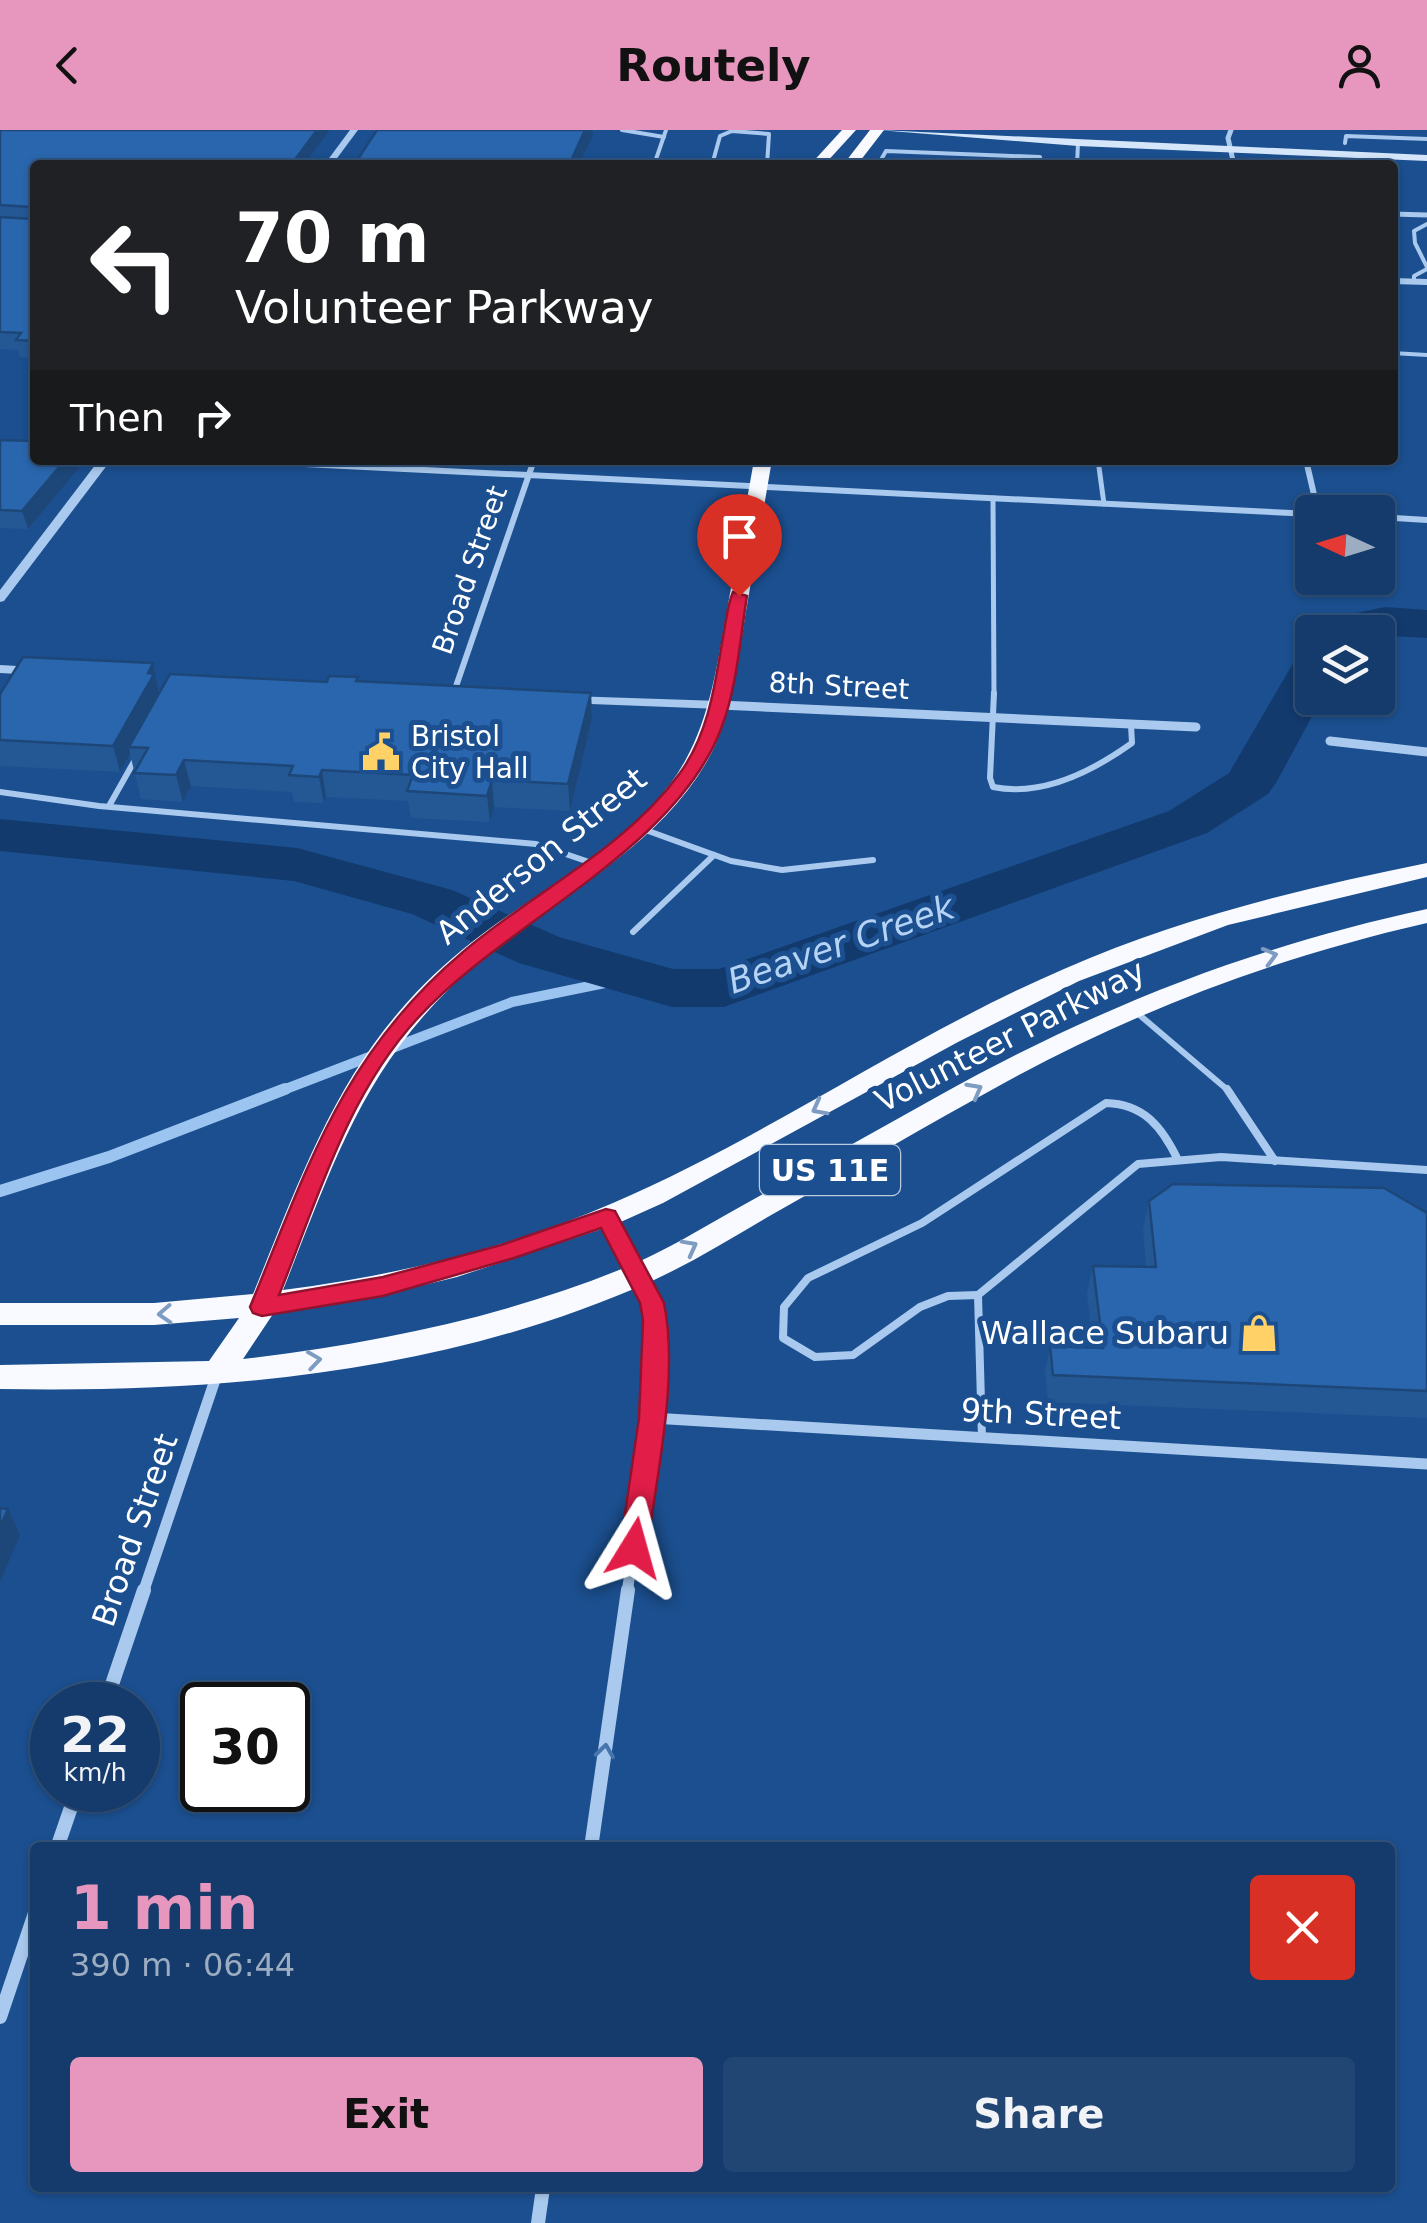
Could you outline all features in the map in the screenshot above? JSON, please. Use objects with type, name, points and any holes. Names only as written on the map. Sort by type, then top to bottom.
[{"type":"highway","points":[[822,160],[849,130]]},
{"type":"highway","points":[[854,160],[880,130]]},
{"type":"highway","name":"Anderson Street","points":[[218,1374],[262,1307],[322,1155],[353,1092],[392,1035],[438,984],[640,828],[688,776],[712,732],[720,705],[762,465]]},
{"type":"highway","name":"Volunteer Parkway","points":[[0,1314],[85,1318],[262,1307],[383,1286],[505,1252],[606,1217],[1021,998],[1105,960],[1227,916],[1319,891],[1427,870]]},
{"type":"highway","name":"Volunteer Parkway","points":[[0,1377],[129,1380],[218,1374],[448,1337],[534,1312],[638,1274],[1132,1009],[1255,960],[1427,916]]},
{"type":"main road","points":[[880,130],[1427,143]]},
{"type":"main road","points":[[1021,135],[1078,143],[1230,139],[1427,158]]},
{"type":"street","points":[[332,160],[354,130]]},
{"type":"street","points":[[1398,214],[1427,215]]},
{"type":"street","points":[[1398,281],[1427,282]]},
{"type":"street","points":[[0,598],[101,465]]},
{"type":"street","points":[[361,465],[1295,512]]},
{"type":"street","name":"Broad Street","points":[[452,697],[532,465]]},
{"type":"street","points":[[1307,465],[1312,495]]},
{"type":"street","points":[[1395,518],[1427,520]]},
{"type":"street","points":[[0,669],[60,672]]},
{"type":"street","points":[[433,695],[472,697]]},
{"type":"street","name":"8th Street","points":[[552,700],[1196,727]]},
{"type":"street","points":[[1330,741],[1427,752]]},
{"type":"street","points":[[592,1842],[652,1418],[656,1320],[638,1274],[606,1217]]},
{"type":"street","name":"Broad Street","points":[[113,1682],[218,1374]]},
{"type":"street","name":"9th Street","points":[[652,1418],[1427,1464]]},
{"type":"street","points":[[59,1842],[69,1812]]},
{"type":"street","points":[[0,2017],[30,1928]]},
{"type":"street","points":[[538,2223],[542,2192]]},
{"type":"lane","points":[[622,130],[664,137]]},
{"type":"lane","points":[[656,160],[666,130]]},
{"type":"lane","points":[[713,160],[720,136],[732,131],[769,134],[766,160]]},
{"type":"lane","points":[[1016,156],[1021,135]]},
{"type":"lane","points":[[1077,160],[1078,143]]},
{"type":"lane","points":[[881,160],[886,150],[1040,160]]},
{"type":"lane","points":[[1414,282],[1414,276],[1427,268],[1415,243],[1414,231],[1427,224]]},
{"type":"lane","points":[[1398,354],[1427,355]]},
{"type":"lane","points":[[1099,465],[1104,504]]},
{"type":"lane","points":[[992,498],[994,718],[990,778],[994,788],[1007,792],[1037,790],[1120,753],[1132,742],[1131,725]]},
{"type":"lane","points":[[110,806],[144,742]]},
{"type":"lane","points":[[0,792],[110,806],[474,836],[536,844],[596,864]]},
{"type":"lane","points":[[640,828],[714,855],[782,870],[873,860]]},
{"type":"lane","points":[[633,932],[714,855]]},
{"type":"lane","points":[[1132,1009],[1231,1093],[1275,1161]]},
{"type":"lane","points":[[1178,1160],[1167,1135],[1145,1112],[1126,1102],[1106,1103],[922,1223],[808,1278],[784,1307],[783,1338],[816,1357],[854,1355],[920,1307],[948,1296],[978,1295],[1138,1164],[1221,1157],[1427,1170]]},
{"type":"lane","points":[[978,1295],[982,1438]]},
{"type":"building","points":[[0,130],[317,130],[295,160],[30,160],[30,207],[0,205]]},
{"type":"building","points":[[377,130],[585,130],[571,160],[357,160]]},
{"type":"building","points":[[0,217],[30,219],[30,341],[16,340],[21,333],[0,332]]},
{"type":"building","points":[[0,440],[30,441],[30,465],[61,465],[22,511],[0,510]]},
{"type":"building","points":[[23,657],[153,663],[148,673],[154,674],[113,746],[0,740],[0,694]]},
{"type":"building","name":"Bristol City Hall","points":[[170,674],[327,682],[329,676],[358,677],[356,681],[591,693],[568,784],[492,780],[487,796],[407,791],[413,775],[322,770],[319,777],[289,775],[293,766],[184,760],[176,775],[134,773],[148,748],[129,747]]},
{"type":"building","name":"Wallace Subaru","points":[[1173,1184],[1384,1188],[1427,1213],[1427,1391],[1053,1375],[1050,1346],[1103,1348],[1093,1266],[1156,1267],[1149,1201]]},
{"type":"building","points":[[0,1508],[8,1509],[0,1527]]},
{"type":"waterway","name":"Beaver Creek","points":[[1395,621],[1427,624]]},
{"type":"waterway","name":"Beaver Creek","points":[[0,835],[297,865],[432,902],[539,950],[672,988],[724,988],[1188,822],[1250,783],[1295,701]]},
{"type":"waterway","points":[[278,1092],[512,1002],[634,977]]},
{"type":"waterway","points":[[0,1191],[109,1157],[285,1089]]},
{"type":"place","name":"Bristol City Hall","points":[[381,752]]},
{"type":"place","name":"Wallace Subaru","points":[[1259,1333]]},
{"type":"route","points":[[634,1548],[652,1418],[656,1320],[652,1303],[606,1217],[505,1252],[383,1286],[262,1307],[339,1118],[374,1059],[409,1014],[470,956],[634,834],[688,776],[712,732],[720,705],[739,596]]}]
